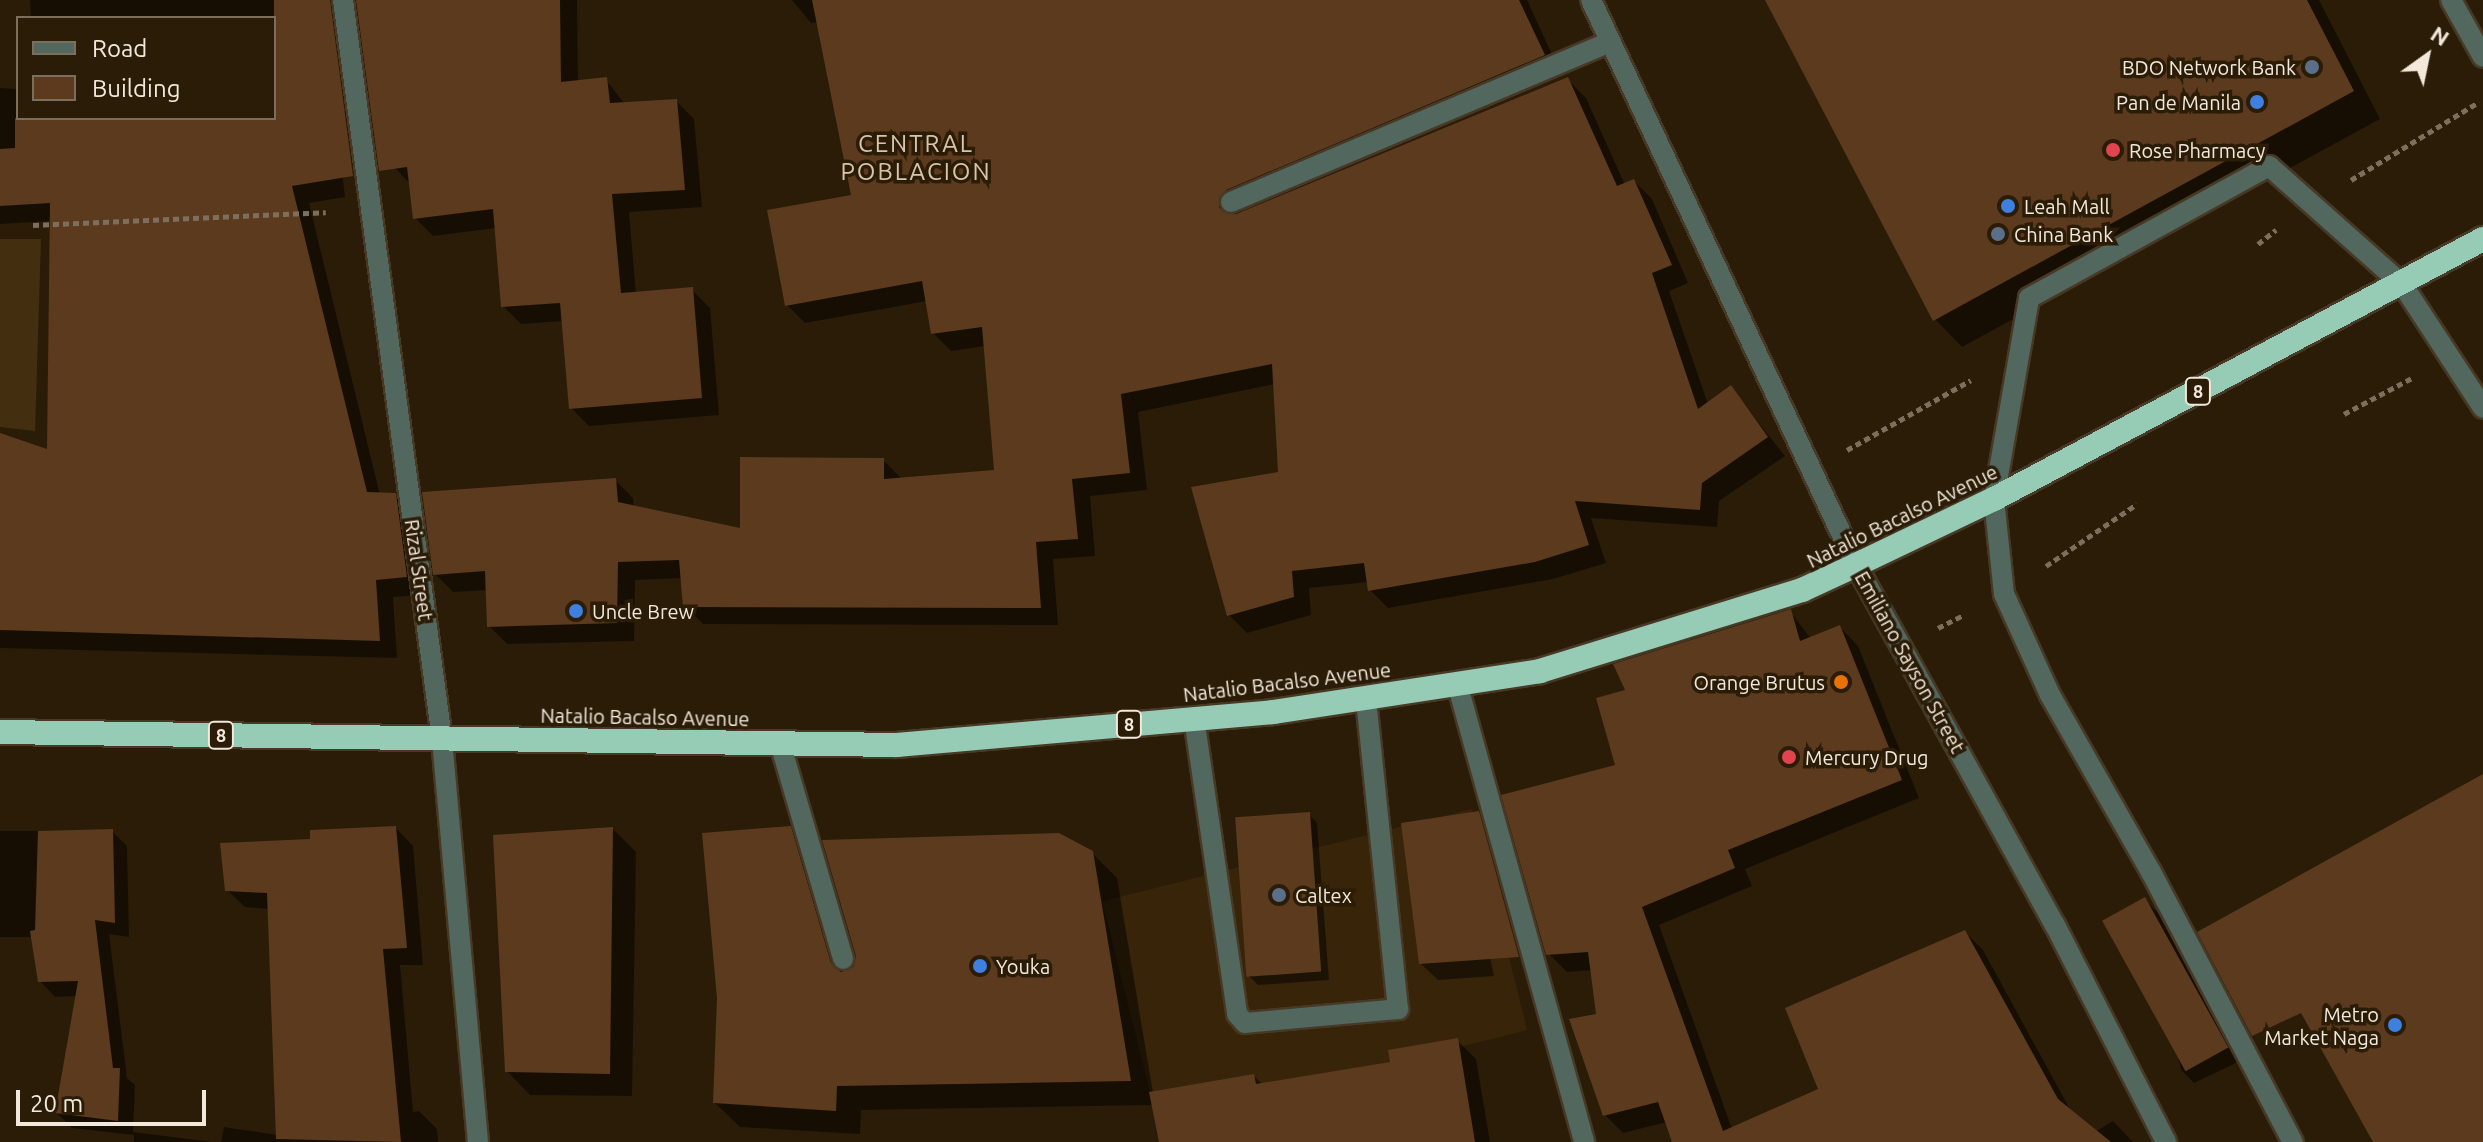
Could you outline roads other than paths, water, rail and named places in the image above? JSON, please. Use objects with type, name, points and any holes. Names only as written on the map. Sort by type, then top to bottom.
[{"type":"highway","name":"Natalio Bacalso Avenue","points":[[0,732],[897,745],[1194,718],[1540,671],[1802,590],[1994,499],[2483,239]]},
{"type":"street","name":"Rizal Street","points":[[343,0],[442,739],[478,1142]]},
{"type":"street","name":"Emiliano Sayson Street","points":[[1591,0],[1856,565],[2055,925],[2166,1142]]},
{"type":"street","points":[[2451,0],[2483,57]]},
{"type":"street","points":[[1231,202],[1610,42]]},
{"type":"street","points":[[2293,1142],[2151,872],[2050,695],[2004,594],[1994,499],[2029,298],[2269,166],[2402,284],[2483,408]]},
{"type":"street","points":[[1457,683],[1584,1142]]},
{"type":"street","points":[[1194,718],[1237,1014],[1245,1023],[1398,1009],[1366,697]]},
{"type":"street","points":[[780,743],[843,959]]},
{"type":"place","name":"BDO Network Bank","points":[[2312,67]]},
{"type":"place","name":"Pan de Manila","points":[[2257,102]]},
{"type":"place","name":"Rose Pharmacy","points":[[2113,150]]},
{"type":"place","name":"Leah Mall","points":[[2008,206]]},
{"type":"place","name":"China Bank","points":[[1998,234]]},
{"type":"place","name":"Uncle Brew","points":[[576,611]]},
{"type":"place","name":"Orange Brutus","points":[[1841,682]]},
{"type":"place","name":"Mercury Drug","points":[[1789,757]]},
{"type":"place","name":"Caltex","points":[[1279,895]]},
{"type":"place","name":"Youka","points":[[980,966]]},
{"type":"place","name":"Metro Market Naga","points":[[2395,1025]]},
{"type":"district","name":"CENTRAL POBLACION","points":[[916,158]]}]
